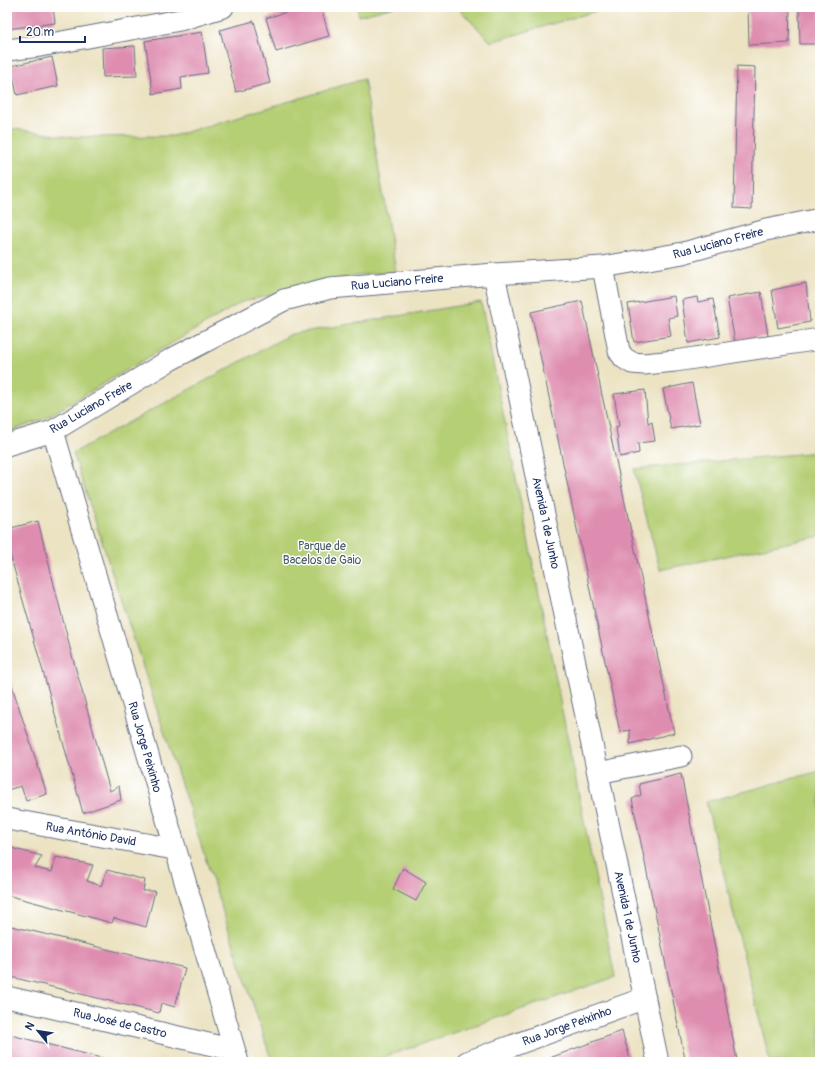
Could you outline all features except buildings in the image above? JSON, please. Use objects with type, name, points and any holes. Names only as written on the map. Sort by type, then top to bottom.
[{"type":"street","points":[[7,50],[40,46],[180,20],[223,7]]},
{"type":"street","name":"Rua Luciano Freire","points":[[7,445],[53,431],[170,360],[284,300],[330,288],[494,274],[604,268],[683,253],[766,230],[804,221],[820,219]]},
{"type":"street","points":[[604,268],[619,351],[624,358],[632,363],[644,364],[675,361],[820,340]]},
{"type":"street","name":"Avenida 1 de Junho","points":[[494,274],[658,1062]]},
{"type":"street","name":"Rua Jorge Peixinho","points":[[53,431],[174,849],[236,1056]]},
{"type":"street","points":[[598,773],[681,756]]},
{"type":"street","name":"Rua António David","points":[[7,820],[174,849]]},
{"type":"street","name":"Rua José de Castro","points":[[7,997],[236,1056]]},
{"type":"street","name":"Rua Jorge Peixinho","points":[[467,1062],[645,998]]},
{"type":"green space","points":[[357,7],[394,7],[359,16]]},
{"type":"green space","points":[[457,7],[599,7],[599,10],[491,42]]},
{"type":"green space","points":[[364,79],[396,272],[356,275],[242,302],[42,420],[7,432],[7,128],[71,137],[173,136]]},
{"type":"green space","name":"Parque de Bacelos de Gaio","points":[[481,302],[615,977],[369,1062],[272,1062],[73,453],[291,334]]},
{"type":"green space","points":[[820,452],[820,536],[660,570],[634,469]]},
{"type":"green space","points":[[820,771],[820,1062],[770,1062],[706,802]]}]
